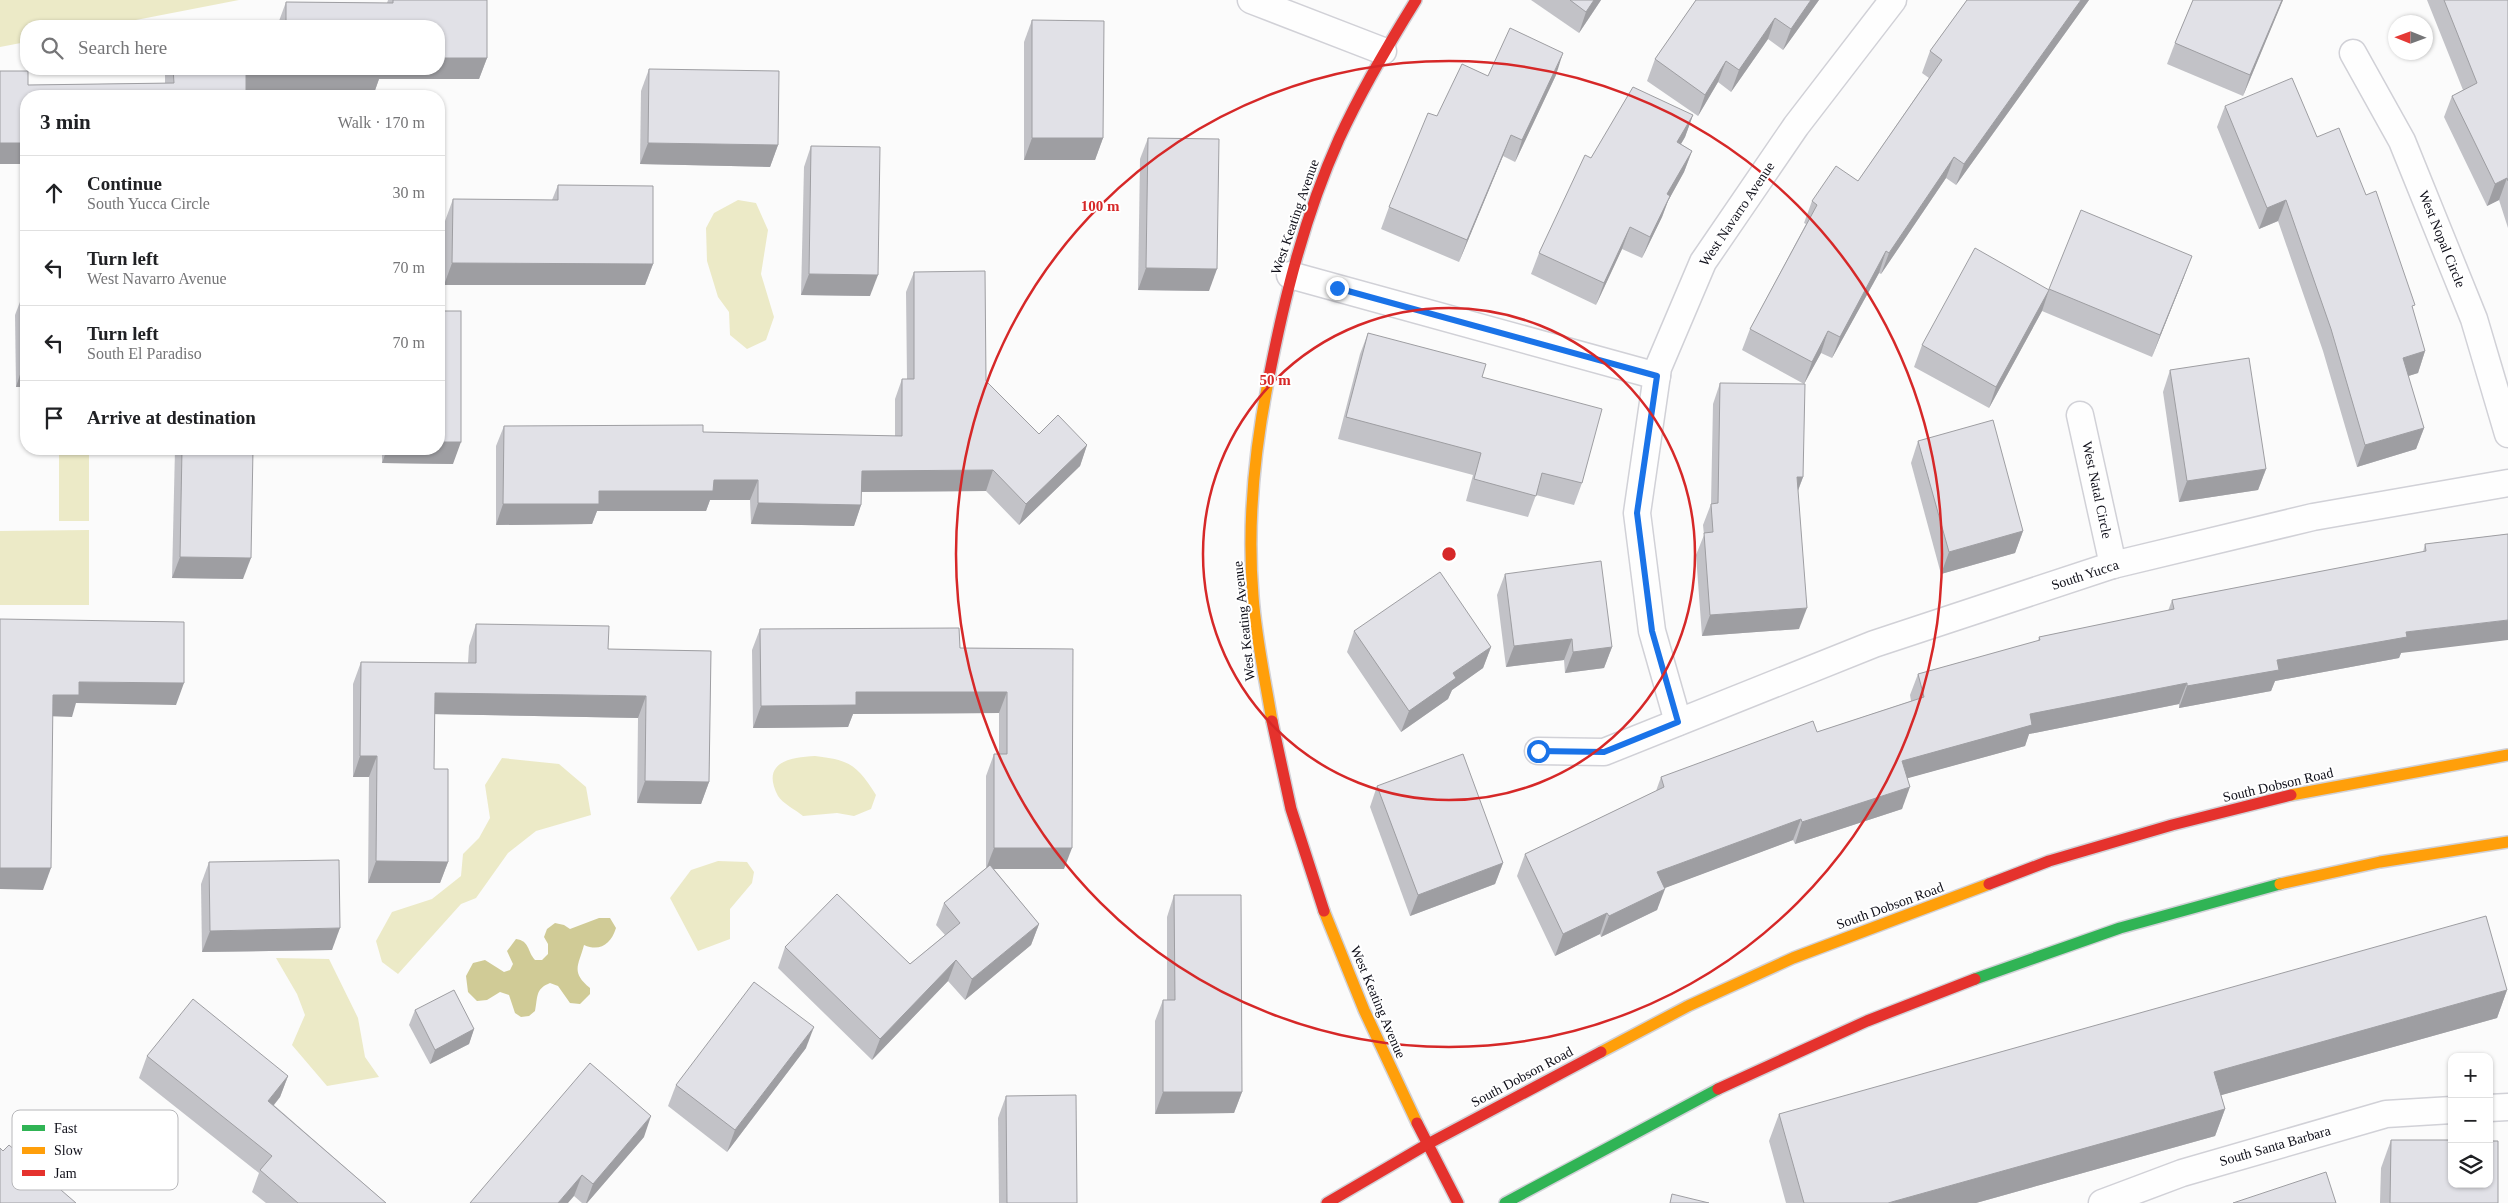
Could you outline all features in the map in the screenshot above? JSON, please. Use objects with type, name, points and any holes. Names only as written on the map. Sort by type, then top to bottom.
[{"type":"main road","name":"West Keating Avenue","points":[[1416,0],[1383,51],[1358,98],[1325,169],[1290,275],[1274,343],[1257,442],[1251,524],[1252,583],[1262,664],[1278,754],[1291,808],[1311,873],[1340,952],[1394,1079],[1426,1145],[1458,1203]]},
{"type":"main road","name":"South Dobson Road","points":[[1327,1203],[1426,1145],[1688,1006],[1793,958],[2050,861],[2172,825],[2287,796],[2508,755]]},
{"type":"main road","points":[[1505,1203],[1702,1096],[1820,1042],[1980,976],[2104,934],[2238,895],[2380,862],[2508,842]]},
{"type":"street","points":[[1251,0],[1383,51]]},
{"type":"street","name":"West Navarro Avenue","points":[[1678,722],[1652,631],[1637,513],[1658,368],[1703,262],[1796,126],[1893,0]]},
{"type":"street","name":"West Nopal Circle","points":[[2353,53],[2402,140],[2474,319],[2508,434]]},
{"type":"street","points":[[1290,275],[1657,376]]},
{"type":"street","name":"West Natal Circle","points":[[2080,415],[2113,565]]},
{"type":"street","name":"South Yucca","points":[[1538,751],[1604,752],[1874,644],[2113,565],[2313,517],[2508,483]]},
{"type":"street","points":[[2493,1108],[2508,1107]]},
{"type":"street","name":"South Santa Barbara","points":[[2102,1203],[2182,1173],[2386,1114],[2448,1110]]},
{"type":"shaded area","points":[[0,0],[239,0],[136,20],[20,20],[20,43],[0,47]]},
{"type":"shaded area","points":[[738,200],[756,203],[768,230],[761,274],[774,317],[766,340],[747,349],[730,335],[729,312],[718,297],[707,261],[706,228],[714,213]]},
{"type":"shaded area","points":[[59,455],[89,455],[89,521],[59,521]]},
{"type":"shaded area","points":[[89,530],[89,605],[0,605],[0,531]]},
{"type":"shaded area","points":[[815,756],[845,762],[858,771],[876,795],[871,809],[854,816],[837,813],[803,816],[783,801],[778,796],[773,785],[775,769],[788,760]]},
{"type":"shaded area","points":[[502,758],[559,764],[586,787],[591,815],[536,831],[508,853],[476,898],[461,904],[398,974],[382,962],[376,941],[392,912],[432,899],[461,876],[463,854],[479,838],[490,818],[485,785]]},
{"type":"shaded area","points":[[718,861],[747,862],[754,872],[752,883],[730,909],[730,939],[698,951],[670,898],[691,870]]},
{"type":"shaded area","points":[[599,918],[610,918],[616,928],[614,934],[604,945],[595,948],[584,945],[578,963],[578,973],[590,988],[590,994],[580,1004],[570,1003],[558,986],[550,983],[539,991],[535,1011],[529,1016],[521,1017],[515,1013],[509,995],[500,992],[487,1000],[477,1001],[468,992],[466,976],[473,963],[485,960],[504,972],[510,970],[513,964],[507,951],[516,939],[526,944],[535,960],[542,960],[548,954],[548,944],[544,937],[547,929],[555,923],[570,929]]},
{"type":"shaded area","points":[[276,958],[329,959],[358,1018],[365,1057],[379,1077],[327,1086],[292,1045],[305,1015],[297,994]]},
{"type":"building","points":[[393,0],[487,0],[487,58],[445,58],[445,20],[286,20],[286,2],[393,3]]},
{"type":"building","points":[[1570,0],[1594,0],[1586,12]]},
{"type":"building","points":[[1696,0],[1811,0],[1791,29],[1775,18],[1739,70],[1726,61],[1705,95],[1655,59]]},
{"type":"building","points":[[1967,0],[2081,0],[1964,164],[1954,157],[1889,253],[1886,251],[1840,337],[1828,331],[1812,362],[1750,329],[1817,205],[1812,201],[1836,166],[1858,181],[1942,60],[1930,51]]},
{"type":"building","points":[[2193,0],[2282,0],[2250,75],[2175,43]]},
{"type":"building","points":[[2444,0],[2508,0],[2508,181],[2507,178],[2495,184],[2452,96],[2477,83]]},
{"type":"building","points":[[1032,20],[1104,21],[1103,138],[1032,138]]},
{"type":"building","points":[[1510,28],[1563,53],[1522,140],[1511,135],[1467,240],[1389,207],[1428,113],[1437,116],[1462,64],[1488,76]]},
{"type":"building","points":[[649,69],[779,71],[778,145],[648,143]]},
{"type":"building","points":[[0,71],[20,71],[20,75],[28,75],[28,85],[174,83],[173,75],[246,75],[246,90],[20,90],[20,143],[0,143]]},
{"type":"building","points":[[2292,78],[2317,137],[2339,128],[2366,195],[2376,191],[2415,305],[2412,306],[2425,351],[2403,358],[2424,428],[2365,445],[2331,329],[2286,200],[2267,208],[2225,106]]},
{"type":"building","points":[[1633,87],[1693,115],[1677,142],[1692,151],[1667,194],[1670,196],[1650,237],[1630,227],[1604,283],[1539,253],[1585,155],[1591,158]]},
{"type":"building","points":[[1148,138],[1219,139],[1217,269],[1146,268]]},
{"type":"building","points":[[811,146],[880,147],[878,275],[809,274]]},
{"type":"building","points":[[558,185],[653,186],[653,264],[452,263],[453,199],[558,200]]},
{"type":"building","points":[[2081,210],[2192,256],[2160,335],[2049,289]]},
{"type":"building","points":[[1975,248],[2049,290],[1996,387],[1922,345]]},
{"type":"building","points":[[985,271],[986,381],[1039,434],[1058,415],[1087,445],[1026,504],[993,470],[862,471],[861,505],[758,503],[758,480],[714,480],[713,491],[599,491],[599,504],[503,504],[504,426],[703,425],[703,432],[902,436],[902,379],[914,379],[914,272]]},
{"type":"building","points":[[445,311],[461,311],[461,442],[445,442]]},
{"type":"building","points":[[1368,333],[1486,364],[1482,377],[1602,409],[1582,483],[1542,473],[1536,496],[1474,479],[1481,453],[1346,417]]},
{"type":"building","points":[[2249,358],[2266,469],[2187,481],[2170,370]]},
{"type":"building","points":[[1720,383],[1805,384],[1803,477],[1797,477],[1807,608],[1710,615],[1704,533],[1713,532],[1711,504],[1718,503]]},
{"type":"building","points":[[1993,420],[2023,531],[1949,552],[1918,441]]},
{"type":"building","points":[[182,455],[253,455],[251,558],[180,557]]},
{"type":"building","points":[[2508,534],[2508,620],[2406,632],[2407,637],[2277,660],[2279,670],[2187,686],[2187,683],[2030,714],[2032,725],[1902,761],[1910,787],[1802,822],[1801,819],[1657,872],[1665,889],[1609,916],[1607,913],[1563,934],[1525,854],[1664,787],[1661,777],[1813,721],[1817,732],[1924,697],[1918,674],[2040,640],[2039,637],[2174,609],[2172,600],[2426,551],[2425,544]]},
{"type":"building","points":[[1601,561],[1612,647],[1573,652],[1572,639],[1514,646],[1505,574]]},
{"type":"building","points":[[1440,572],[1491,647],[1453,673],[1456,678],[1409,711],[1354,631]]},
{"type":"building","points":[[0,619],[184,622],[184,683],[79,682],[79,695],[53,695],[51,868],[0,868]]},
{"type":"building","points":[[476,624],[609,626],[608,649],[711,651],[709,782],[645,781],[646,696],[435,693],[434,769],[448,769],[448,862],[376,861],[377,756],[360,756],[361,662],[476,663]]},
{"type":"building","points":[[959,628],[960,648],[1073,649],[1072,848],[994,848],[994,754],[1007,754],[1007,692],[856,692],[856,705],[761,706],[760,629]]},
{"type":"building","points":[[1463,754],[1503,863],[1418,895],[1377,786]]},
{"type":"building","points":[[339,860],[340,928],[210,931],[209,862]]},
{"type":"building","points":[[990,865],[1039,924],[972,979],[956,960],[880,1039],[785,947],[837,894],[910,964],[960,923],[944,903]]},
{"type":"building","points":[[1174,895],[1241,895],[1242,1092],[1163,1092],[1163,1000],[1175,1000]]},
{"type":"building","points":[[2486,916],[2507,990],[2214,1072],[2225,1109],[1888,1203],[1804,1203],[1779,1114]]},
{"type":"building","points":[[754,982],[814,1027],[735,1130],[676,1085]]},
{"type":"building","points":[[454,990],[474,1029],[435,1050],[415,1010]]},
{"type":"building","points":[[193,999],[288,1076],[268,1101],[386,1203],[298,1203],[260,1170],[272,1156],[147,1056]]},
{"type":"building","points":[[590,1063],[651,1116],[593,1184],[582,1175],[558,1203],[470,1203]]},
{"type":"building","points":[[1076,1095],[1077,1203],[1007,1203],[1006,1096]]},
{"type":"building","points":[[2391,1140],[2448,1140],[2448,1188],[2493,1188],[2493,1141],[2498,1141],[2498,1203],[2390,1203]]},
{"type":"building","points":[[9,1145],[12,1148],[12,1190],[61,1190],[76,1203],[0,1203],[0,1148],[3,1151]]},
{"type":"building","points":[[2326,1172],[2336,1203],[2233,1203]]},
{"type":"building","points":[[1672,1194],[1709,1203],[1670,1203]]},
{"type":"traffic: fast","points":[[1975,979],[2120,928],[2280,884]]},
{"type":"traffic: fast","points":[[1505,1203],[1718,1089]]},
{"type":"traffic: slow","points":[[1268,382],[1259,435],[1253,489],[1251,569],[1258,643],[1272,721]]},
{"type":"traffic: slow","points":[[2291,795],[2508,755]]},
{"type":"traffic: slow","points":[[2280,884],[2380,862],[2508,842]]},
{"type":"traffic: slow","points":[[1601,1052],[1688,1006],[1793,958],[1989,884]]},
{"type":"traffic: slow","points":[[1324,911],[1364,1010],[1417,1123]]},
{"type":"traffic: jam","points":[[1268,382],[1288,289],[1315,198],[1347,121],[1385,51],[1416,0]]},
{"type":"traffic: jam","points":[[1272,721],[1291,809],[1324,911]]},
{"type":"traffic: jam","points":[[1989,884],[2049,861],[2172,825],[2291,795]]},
{"type":"traffic: jam","points":[[1718,1089],[1867,1021],[1975,979]]},
{"type":"traffic: jam","points":[[1327,1203],[1426,1145],[1601,1052]]},
{"type":"traffic: jam","points":[[1417,1123],[1458,1203]]},
{"type":"route","points":[[1337,288],[1657,376],[1637,513],[1652,631],[1678,722],[1604,752],[1538,751]]}]
